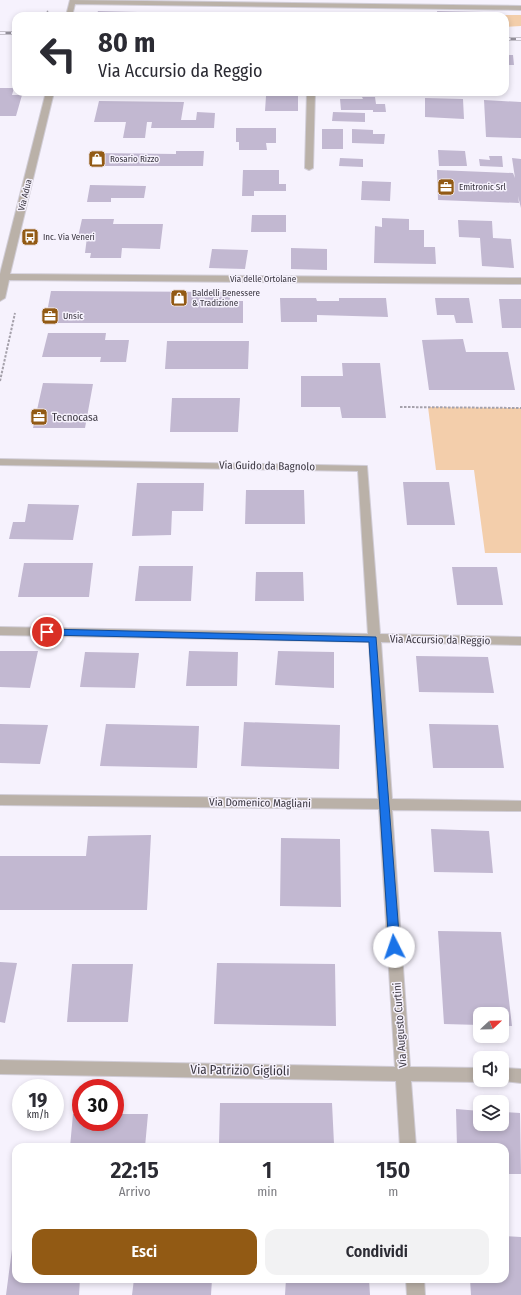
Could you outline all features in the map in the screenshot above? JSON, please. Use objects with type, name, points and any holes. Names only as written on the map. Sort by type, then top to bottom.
[{"type":"street","points":[[70,12],[73,1],[521,8]]},
{"type":"street","name":"Via Adua","points":[[0,298],[3,277],[49,96]]},
{"type":"street","points":[[309,168],[311,96]]},
{"type":"street","name":"Via delle Ortolane","points":[[3,277],[521,281]]},
{"type":"street","name":"Via Guido da Bagnolo","points":[[0,462],[363,468],[373,639]]},
{"type":"street","name":"Via Accursio da Reggio","points":[[0,631],[373,639],[521,640]]},
{"type":"street","name":"Via Augusto Curtini","points":[[373,639],[408,1143]]},
{"type":"street","name":"Via Domenico Magliani","points":[[0,800],[521,806]]},
{"type":"street","name":"Via Patrizio Giglioli","points":[[0,1067],[473,1075]]},
{"type":"street","points":[[509,1075],[521,1076]]},
{"type":"street","points":[[415,1283],[416,1295]]},
{"type":"path","points":[[400,407],[521,408]]},
{"type":"shaded area","points":[[509,15],[521,15],[521,26],[509,27]]},
{"type":"shaded area","points":[[428,407],[521,408],[521,553],[485,553],[474,470],[436,470]]},
{"type":"building","points":[[98,11],[138,12],[98,12]]},
{"type":"building","points":[[437,11],[484,12],[437,12]]},
{"type":"building","points":[[509,55],[513,55],[514,65],[509,65]]},
{"type":"building","points":[[0,88],[12,88],[12,96],[22,96],[16,116],[0,116]]},
{"type":"building","points":[[266,96],[298,96],[298,111],[265,111]]},
{"type":"building","points":[[362,97],[375,97],[376,104],[385,104],[386,112],[373,112],[373,110],[341,110],[340,99],[363,99]]},
{"type":"building","points":[[425,98],[463,99],[464,119],[425,117]]},
{"type":"building","points":[[484,100],[521,102],[521,138],[486,137]]},
{"type":"building","points":[[99,101],[184,102],[181,120],[196,120],[197,112],[215,113],[214,128],[151,128],[152,122],[147,122],[145,138],[123,138],[126,122],[94,122]]},
{"type":"building","points":[[333,112],[365,113],[365,122],[332,121]]},
{"type":"building","points":[[236,128],[276,128],[276,143],[266,143],[267,150],[239,150],[239,142],[236,142]]},
{"type":"building","points":[[322,129],[343,129],[343,149],[322,149]]},
{"type":"building","points":[[352,129],[373,130],[373,134],[385,134],[384,144],[352,143]]},
{"type":"building","points":[[438,150],[465,151],[467,166],[439,166]]},
{"type":"building","points":[[176,151],[204,151],[203,166],[92,166],[94,153],[176,154]]},
{"type":"building","points":[[489,156],[502,156],[503,167],[480,166],[479,159],[490,160]]},
{"type":"building","points":[[340,158],[363,159],[363,167],[339,166]]},
{"type":"building","points":[[512,158],[521,159],[521,208],[518,196],[519,203],[438,200],[437,170],[513,173],[515,178]]},
{"type":"building","points":[[243,170],[279,170],[279,184],[286,184],[286,191],[254,191],[254,196],[242,196]]},
{"type":"building","points":[[362,181],[391,182],[390,201],[361,200]]},
{"type":"building","points":[[90,185],[146,186],[144,198],[111,198],[111,202],[87,202]]},
{"type":"building","points":[[252,215],[286,215],[286,232],[251,232]]},
{"type":"building","points":[[382,218],[409,219],[409,230],[424,230],[424,247],[435,247],[436,264],[374,263],[375,226],[382,227]]},
{"type":"building","points":[[82,219],[114,219],[113,224],[163,224],[160,249],[122,248],[121,258],[90,258],[91,253],[85,253],[87,237],[78,237]]},
{"type":"building","points":[[458,220],[492,221],[493,238],[511,239],[514,268],[482,266],[480,238],[459,237]]},
{"type":"building","points":[[291,248],[327,249],[327,270],[291,269]]},
{"type":"building","points":[[212,249],[248,250],[245,269],[209,268]]},
{"type":"building","points":[[51,291],[230,292],[230,301],[243,301],[243,323],[45,323]]},
{"type":"building","points":[[280,298],[316,298],[317,301],[339,301],[339,298],[386,298],[388,317],[317,315],[317,322],[281,322]]},
{"type":"building","points":[[435,298],[469,298],[473,323],[456,323],[454,315],[437,315]]},
{"type":"building","points":[[499,299],[521,299],[521,328],[502,328]]},
{"type":"building","points":[[48,333],[106,333],[105,340],[129,340],[126,362],[100,362],[101,357],[42,357]]},
{"type":"building","points":[[463,339],[466,352],[508,352],[515,390],[429,390],[422,340]]},
{"type":"building","points":[[167,341],[249,341],[248,369],[165,369]]},
{"type":"building","points":[[342,363],[380,363],[386,418],[342,418],[340,407],[301,407],[301,376],[343,376]]},
{"type":"building","points":[[43,383],[93,384],[85,428],[33,428]]},
{"type":"building","points":[[172,398],[240,398],[238,432],[170,432]]},
{"type":"building","points":[[403,482],[449,482],[455,525],[407,525]]},
{"type":"building","points":[[137,483],[204,483],[203,511],[172,511],[171,535],[132,536]]},
{"type":"building","points":[[246,490],[304,490],[305,524],[245,524]]},
{"type":"building","points":[[28,504],[79,505],[73,540],[9,539],[13,522],[25,522]]},
{"type":"building","points":[[24,563],[93,563],[89,597],[18,597]]},
{"type":"building","points":[[139,566],[193,566],[191,601],[135,601]]},
{"type":"building","points":[[452,567],[497,567],[503,605],[457,605]]},
{"type":"building","points":[[256,572],[303,572],[304,601],[255,601]]},
{"type":"building","points":[[0,651],[38,651],[30,688],[0,687]]},
{"type":"building","points":[[189,651],[238,652],[237,686],[186,686]]},
{"type":"building","points":[[278,651],[334,652],[334,688],[275,685]]},
{"type":"building","points":[[85,652],[139,653],[135,688],[80,687]]},
{"type":"building","points":[[416,656],[488,657],[494,693],[419,692]]},
{"type":"building","points":[[244,722],[340,725],[339,769],[241,766]]},
{"type":"building","points":[[0,724],[48,725],[40,764],[0,763]]},
{"type":"building","points":[[106,724],[199,726],[197,768],[100,766]]},
{"type":"building","points":[[429,724],[498,725],[504,768],[433,768]]},
{"type":"building","points":[[431,829],[489,831],[493,873],[434,872]]},
{"type":"building","points":[[151,835],[147,910],[0,910],[0,856],[86,856],[88,836]]},
{"type":"building","points":[[281,838],[340,839],[341,907],[280,906]]},
{"type":"building","points":[[438,931],[501,932],[512,1026],[509,1026],[509,1007],[473,1007],[473,1025],[444,1024]]},
{"type":"building","points":[[0,962],[17,963],[5,1023],[0,1022]]},
{"type":"building","points":[[217,963],[335,964],[336,1026],[214,1024]]},
{"type":"building","points":[[72,964],[133,964],[128,1022],[67,1022]]},
{"type":"building","points":[[220,1103],[332,1103],[334,1143],[219,1143]]},
{"type":"building","points":[[456,1109],[473,1110],[473,1131],[509,1131],[509,1112],[520,1113],[521,1174],[509,1174],[509,1143],[457,1143]]},
{"type":"building","points":[[124,1114],[148,1114],[145,1143],[70,1143],[72,1125],[72,1131],[124,1131]]},
{"type":"building","points":[[509,1236],[521,1237],[521,1295],[471,1295],[470,1283],[509,1283]]},
{"type":"building","points":[[12,1249],[12,1283],[80,1283],[79,1295],[6,1295]]},
{"type":"building","points":[[134,1283],[212,1283],[211,1295],[132,1295]]},
{"type":"building","points":[[286,1283],[369,1283],[370,1295],[285,1295]]},
{"type":"railway","points":[[0,33],[12,33]]},
{"type":"railway","points":[[509,39],[521,39]]},
{"type":"place","name":"Rosario Rizzo","points":[[97,159]]},
{"type":"place","name":"Emitronic Srl","points":[[446,187]]},
{"type":"place","name":"Inc. Via Veneri","points":[[30,237]]},
{"type":"place","name":"Baldelli Benessere & Tradizione","points":[[179,298]]},
{"type":"place","name":"Unsic","points":[[50,316]]},
{"type":"place","name":"Tecnocasa","points":[[39,417]]},
{"type":"route","points":[[47,632],[373,639],[394,947]]}]
